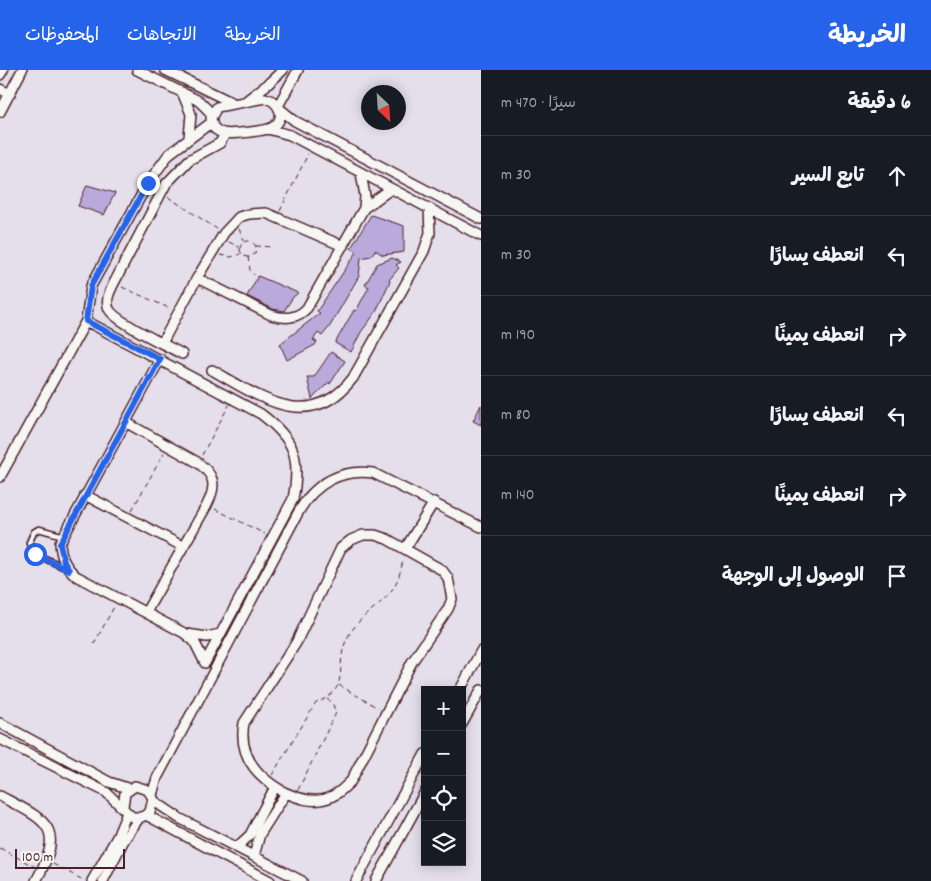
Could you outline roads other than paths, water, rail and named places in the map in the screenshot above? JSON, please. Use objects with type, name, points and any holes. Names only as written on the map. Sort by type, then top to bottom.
[{"type":"street","points":[[0,75],[3,70]]},
{"type":"street","points":[[0,112],[22,70]]},
{"type":"street","points":[[137,70],[204,104],[216,130],[225,134],[268,129],[284,133],[481,236]]},
{"type":"street","points":[[165,70],[233,103]]},
{"type":"street","points":[[245,102],[283,70]]},
{"type":"street","points":[[268,129],[279,121],[279,107],[298,70]]},
{"type":"street","points":[[0,89],[10,94]]},
{"type":"street","points":[[182,92],[191,114],[189,138]]},
{"type":"street","points":[[0,477],[86,321],[91,286],[148,183],[170,154],[212,118],[221,105],[265,98],[295,121],[481,218]]},
{"type":"street","points":[[182,354],[114,316],[107,300],[161,193],[180,167],[198,154],[220,143],[225,134]]},
{"type":"street","points":[[197,278],[271,315],[281,318],[296,316],[307,308],[364,208],[365,190],[361,173]]},
{"type":"street","points":[[364,208],[391,189]]},
{"type":"street","points":[[212,370],[276,404],[291,408],[319,403],[344,390],[353,378],[424,251],[430,233],[429,208]]},
{"type":"street","points":[[162,343],[197,278],[232,223],[249,214],[266,213],[343,246]]},
{"type":"street","points":[[89,299],[107,300]]},
{"type":"street","points":[[86,321],[160,359],[261,414],[281,429],[293,450],[298,475],[293,499],[205,662],[194,641],[184,633],[76,576],[69,570],[61,553],[60,544],[64,536],[160,359]]},
{"type":"street","points":[[126,424],[197,462],[208,470],[213,481],[213,494],[146,612]]},
{"type":"street","points":[[92,881],[117,846],[142,816],[150,812],[157,778],[165,762],[303,504],[313,491],[326,481],[341,475],[365,472],[381,475],[481,527]]},
{"type":"street","points":[[85,495],[182,546]]},
{"type":"street","points":[[405,549],[434,502]]},
{"type":"street","points":[[375,535],[405,549],[442,570],[450,583],[452,599],[448,609],[412,662],[351,781],[340,792],[325,799],[310,801],[290,795],[271,785],[254,768],[244,750],[242,737],[244,723],[296,643],[334,559],[341,548],[351,540],[375,535]]},
{"type":"street","points":[[184,633],[207,637],[220,634]]},
{"type":"street","points":[[462,686],[481,651]]},
{"type":"street","points":[[466,717],[481,690]]},
{"type":"street","points":[[0,723],[109,782],[130,788],[142,787],[179,818],[302,881]]},
{"type":"street","points":[[0,739],[106,792],[125,810],[142,816],[270,881]]},
{"type":"street","points":[[356,881],[421,761]]},
{"type":"street","points":[[237,847],[250,835],[271,785]]},
{"type":"street","points":[[103,881],[117,846],[125,810],[122,799],[130,788]]},
{"type":"street","points":[[254,856],[260,834],[290,795]]},
{"type":"street","points":[[0,796],[41,817],[46,825],[51,843],[47,861],[36,881]]},
{"type":"street","points":[[376,881],[421,799]]},
{"type":"lane","points":[[64,536],[38,529],[34,532],[30,543],[35,554],[69,570]]}]
